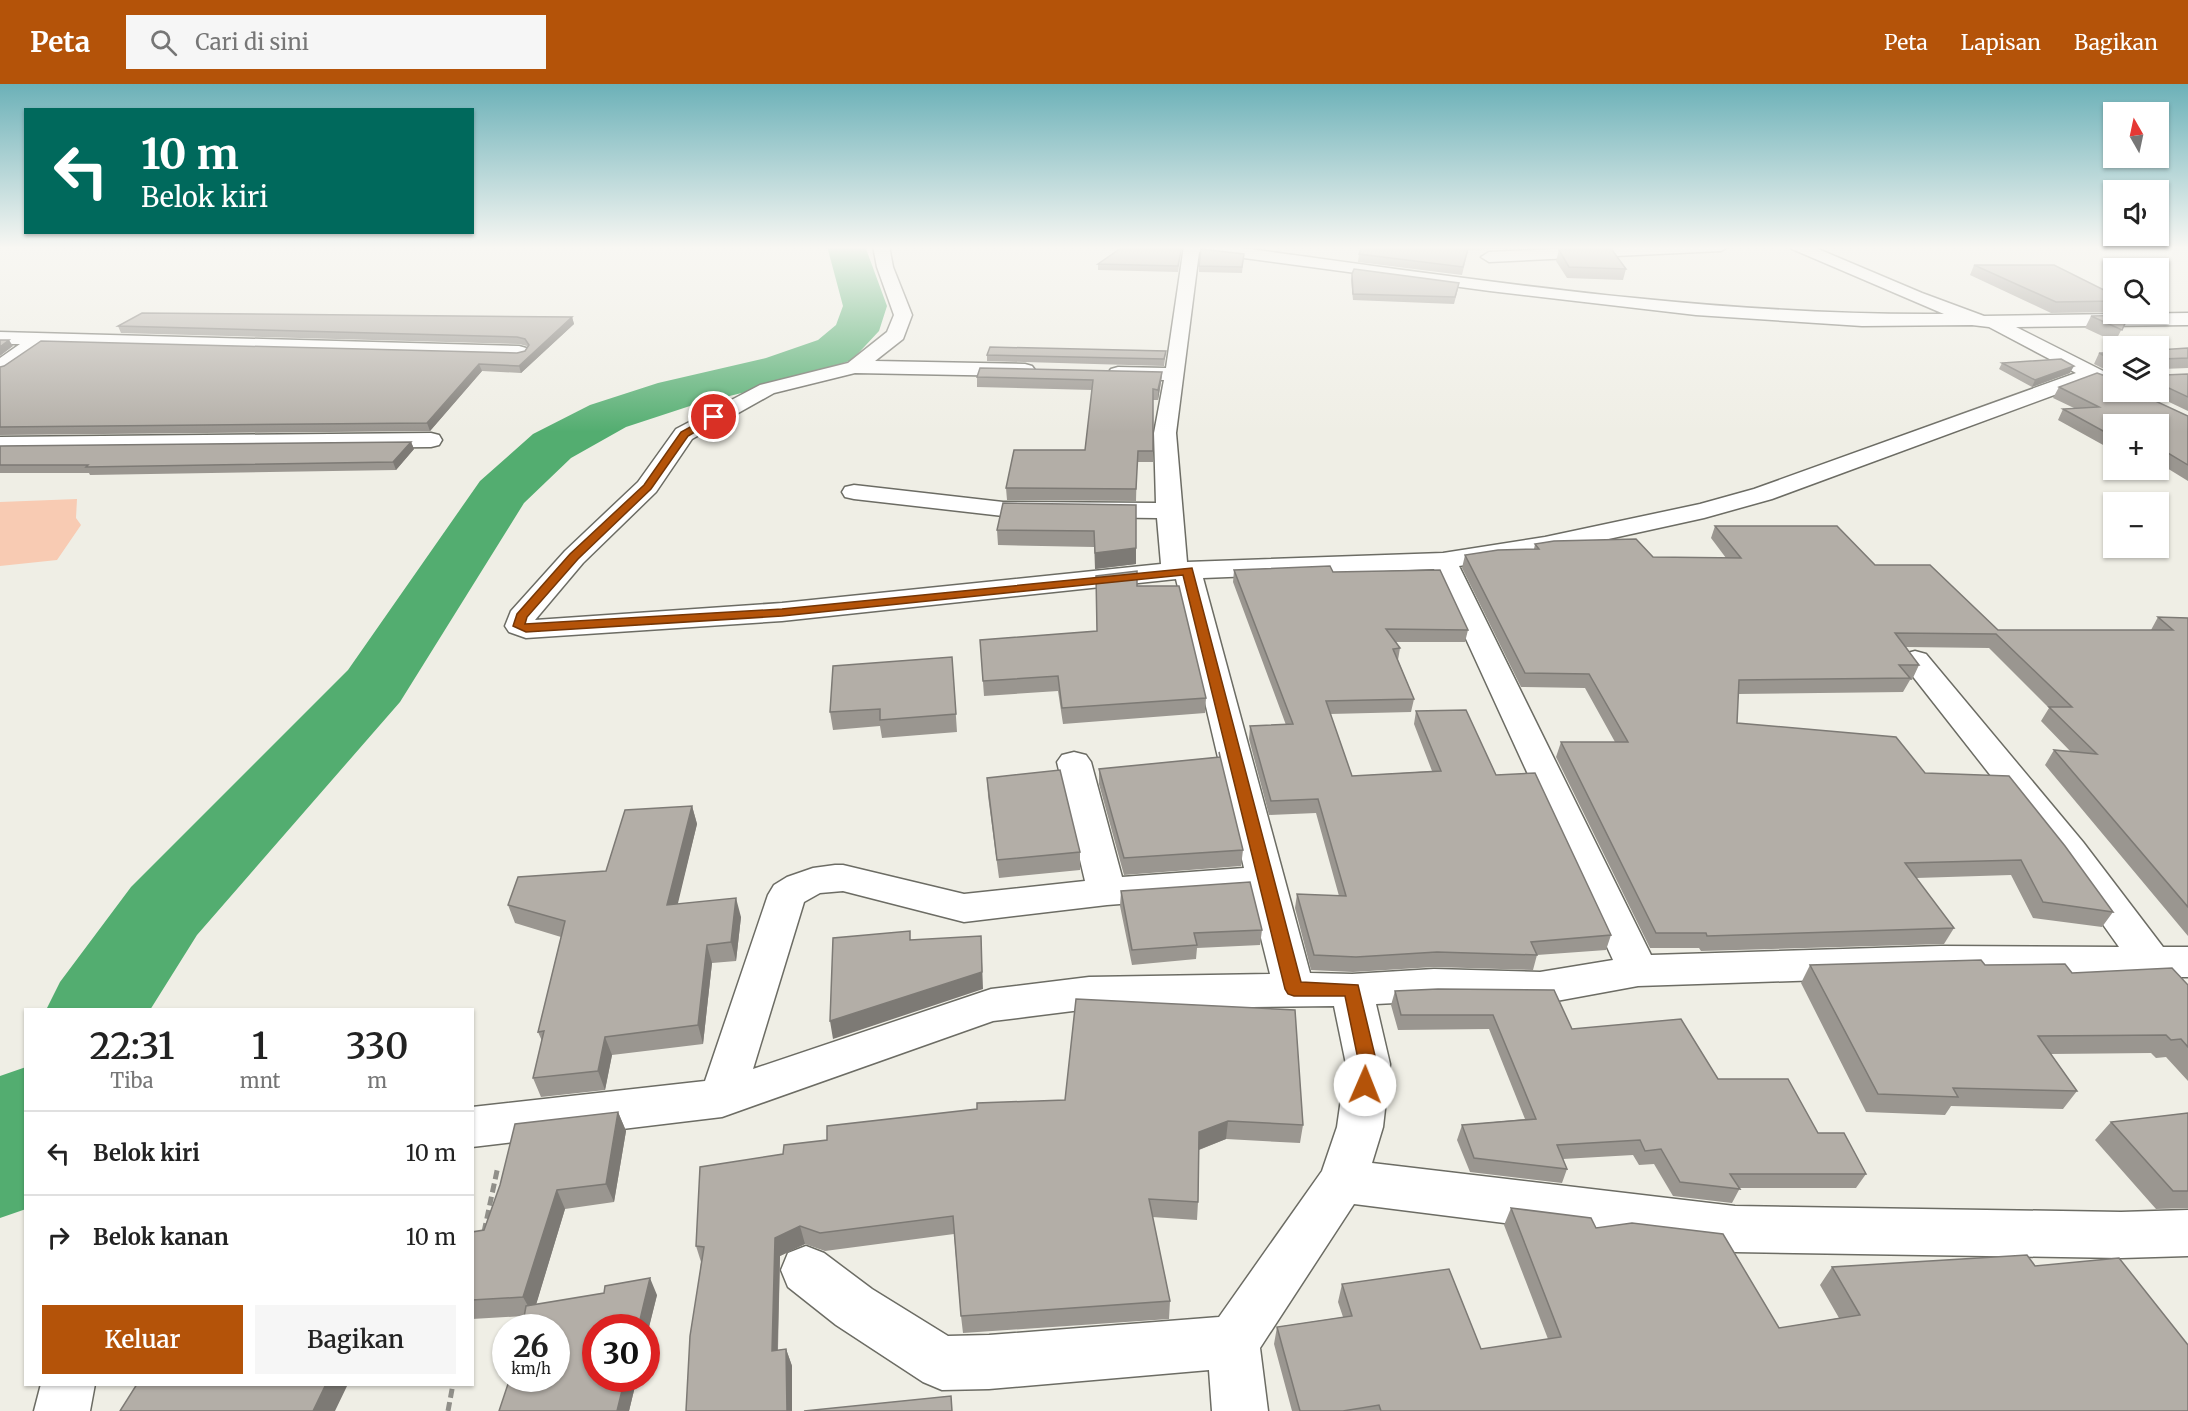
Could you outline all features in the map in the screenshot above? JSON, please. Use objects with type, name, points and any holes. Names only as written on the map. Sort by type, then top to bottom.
[{"type":"street","points":[[855,367],[896,335],[903,315],[900,308]]},
{"type":"street","points":[[1184,308],[1166,433],[1169,511],[1181,571],[1294,989]]},
{"type":"street","points":[[1694,308],[1760,315],[1862,320],[1973,320],[1993,323],[2188,319]]},
{"type":"street","points":[[1944,308],[1973,320]]},
{"type":"street","points":[[1993,323],[2103,377]]},
{"type":"street","points":[[0,338],[519,352]]},
{"type":"street","points":[[0,367],[40,339]]},
{"type":"street","points":[[1045,371],[855,367],[767,389],[684,434],[647,487],[574,557],[521,617],[519,626],[526,629],[782,612],[1181,571],[1443,561],[1545,545],[1724,505],[2103,380]]},
{"type":"street","points":[[1104,372],[1175,374]]},
{"type":"street","points":[[0,444],[431,440]]},
{"type":"street","points":[[854,492],[1003,509],[1169,511]]},
{"type":"street","points":[[1443,561],[1638,970]]},
{"type":"street","points":[[1915,660],[2070,851],[2178,962]]},
{"type":"street","points":[[1074,762],[1107,892]]},
{"type":"street","points":[[722,1098],[787,895],[799,886],[829,878],[843,878],[964,908],[1107,892],[1265,880]]},
{"type":"street","points":[[489,1125],[722,1098],[991,1005],[1042,997],[1089,993],[1352,990],[1434,984],[1540,988],[1638,970],[1941,961],[2178,962]]},
{"type":"street","points":[[1240,1411],[1233,1342],[1342,1181],[1360,1127],[1368,1064],[1352,990]]},
{"type":"street","points":[[1342,1181],[1735,1229],[2121,1235],[2188,1233]]},
{"type":"street","points":[[806,1270],[854,1307],[942,1363],[989,1362],[1233,1342]]},
{"type":"street","points":[[62,1411],[68,1386]]},
{"type":"path","points":[[482,1245],[489,1125]]},
{"type":"path","points":[[448,1411],[453,1386]]},
{"type":"shaded area","points":[[77,499],[76,518],[81,525],[57,560],[0,566],[0,502]]},
{"type":"building","points":[[142,313],[572,317],[519,366],[479,364],[427,423],[0,427],[0,367],[41,341],[517,353],[525,351],[529,345],[525,339],[517,337],[118,326]]},
{"type":"building","points":[[2091,316],[2103,316],[2103,321]]},
{"type":"building","points":[[2109,324],[2125,324],[2122,330]]},
{"type":"building","points":[[0,340],[9,340],[0,347]]},
{"type":"building","points":[[990,347],[1166,351],[1164,359],[987,355]]},
{"type":"building","points":[[2188,348],[2188,358],[2169,359],[2169,349]]},
{"type":"building","points":[[2061,359],[2074,366],[2035,380],[2002,363]]},
{"type":"building","points":[[980,368],[1162,372],[1158,390],[1153,389],[1153,451],[1138,451],[1136,489],[1006,488],[1014,450],[1085,450],[1093,380],[977,377]]},
{"type":"building","points":[[2097,373],[2103,375],[2103,402],[2158,402],[2188,416],[2188,465],[2169,454],[2169,414],[2103,414],[2103,431],[2063,409],[2099,407],[2059,387]]},
{"type":"building","points":[[2188,374],[2188,397],[2169,388],[2169,375]]},
{"type":"building","points":[[411,442],[393,462],[86,467],[88,465],[0,465],[0,446]]},
{"type":"building","points":[[1003,503],[1136,505],[1136,548],[1095,553],[1094,531],[997,530]]},
{"type":"building","points":[[1715,526],[1837,526],[1875,565],[1930,565],[1998,630],[2173,630],[2158,617],[2188,618],[2188,907],[2054,750],[2097,754],[2049,707],[2072,707],[1996,634],[1895,633],[1919,665],[1899,665],[1910,678],[1739,680],[1737,723],[1896,737],[1925,773],[2009,776],[2065,846],[2113,912],[2043,902],[2021,860],[1905,863],[1954,928],[1707,936],[1706,933],[1656,933],[1561,742],[1628,742],[1589,674],[1525,673],[1465,555],[1498,550],[1539,549],[1535,544],[1554,541],[1636,539],[1653,557],[1741,558]]},
{"type":"building","points":[[1330,566],[1333,572],[1440,570],[1468,630],[1386,629],[1400,648],[1393,649],[1414,699],[1326,701],[1352,776],[1441,771],[1416,711],[1466,710],[1496,775],[1535,773],[1611,935],[1531,942],[1537,955],[1437,952],[1356,957],[1314,955],[1297,894],[1346,896],[1318,799],[1271,801],[1250,726],[1293,724],[1234,570]]},
{"type":"building","points":[[1137,571],[1137,586],[1179,586],[1206,698],[1062,708],[1058,676],[983,681],[980,640],[1097,631],[1096,576]]},
{"type":"building","points":[[952,657],[956,714],[880,720],[880,709],[830,712],[833,666]]},
{"type":"building","points":[[1219,752],[1243,850],[1124,858],[1099,769],[1220,757]]},
{"type":"building","points":[[1060,770],[1080,852],[997,860],[987,778]]},
{"type":"building","points":[[692,806],[667,905],[736,898],[731,942],[707,945],[698,1025],[605,1037],[598,1071],[533,1078],[544,1031],[538,1032],[565,921],[508,905],[518,877],[606,871],[625,810]]},
{"type":"building","points":[[1250,882],[1262,930],[1194,933],[1197,945],[1132,950],[1121,891]]},
{"type":"building","points":[[910,931],[910,940],[981,936],[982,972],[830,1021],[833,938]]},
{"type":"building","points":[[1981,960],[1985,965],[2065,964],[2072,973],[2172,968],[2188,985],[2188,1047],[2181,1039],[2171,1040],[2166,1035],[2038,1036],[2077,1091],[1953,1088],[1958,1097],[1878,1094],[1810,965]]},
{"type":"building","points":[[1554,990],[1572,1029],[1681,1019],[1718,1079],[1788,1079],[1818,1133],[1844,1133],[1866,1174],[1730,1174],[1740,1189],[1680,1182],[1661,1149],[1645,1151],[1640,1140],[1557,1145],[1567,1169],[1474,1158],[1462,1125],[1536,1119],[1493,1015],[1401,1015],[1395,991]]},
{"type":"building","points":[[1076,999],[1295,1010],[1303,1125],[1228,1121],[1199,1132],[1198,1202],[1149,1199],[1170,1301],[961,1316],[953,1216],[820,1233],[800,1226],[775,1238],[772,1351],[786,1349],[787,1411],[686,1411],[690,1336],[704,1247],[696,1246],[700,1167],[783,1154],[784,1145],[827,1140],[827,1126],[977,1109],[977,1103],[1065,1100]]},
{"type":"building","points":[[618,1112],[606,1184],[557,1190],[523,1297],[474,1300],[474,1232],[484,1230],[500,1185],[515,1124]]},
{"type":"building","points":[[2188,1113],[2188,1191],[2173,1191],[2111,1122]]},
{"type":"building","points":[[1511,1208],[1591,1218],[1596,1228],[1632,1223],[1723,1234],[1779,1328],[1860,1315],[1832,1267],[2027,1255],[2035,1266],[2119,1258],[2188,1345],[2188,1411],[1381,1411],[1379,1405],[1343,1411],[1300,1411],[1277,1327],[1352,1316],[1342,1284],[1449,1269],[1481,1349],[1561,1337]]},
{"type":"building","points":[[650,1278],[641,1314],[582,1314],[582,1392],[622,1392],[617,1411],[499,1411],[505,1392],[570,1392],[570,1314],[525,1314],[526,1306],[604,1293],[605,1286]]},
{"type":"building","points":[[136,1386],[325,1386],[313,1411],[120,1411]]},
{"type":"building","points":[[951,1396],[952,1411],[804,1411]]},
{"type":"waterway","points":[[97,1008],[164,911],[374,686],[501,493],[552,446],[608,416],[676,394],[781,369],[835,350],[856,331],[864,308]]},
{"type":"waterway","points":[[0,1168],[24,1117]]},
{"type":"route","points":[[714,417],[684,434],[647,487],[574,557],[521,617],[519,626],[526,629],[782,612],[1188,571],[1294,989],[1352,990],[1368,1064],[1365,1085]]}]
